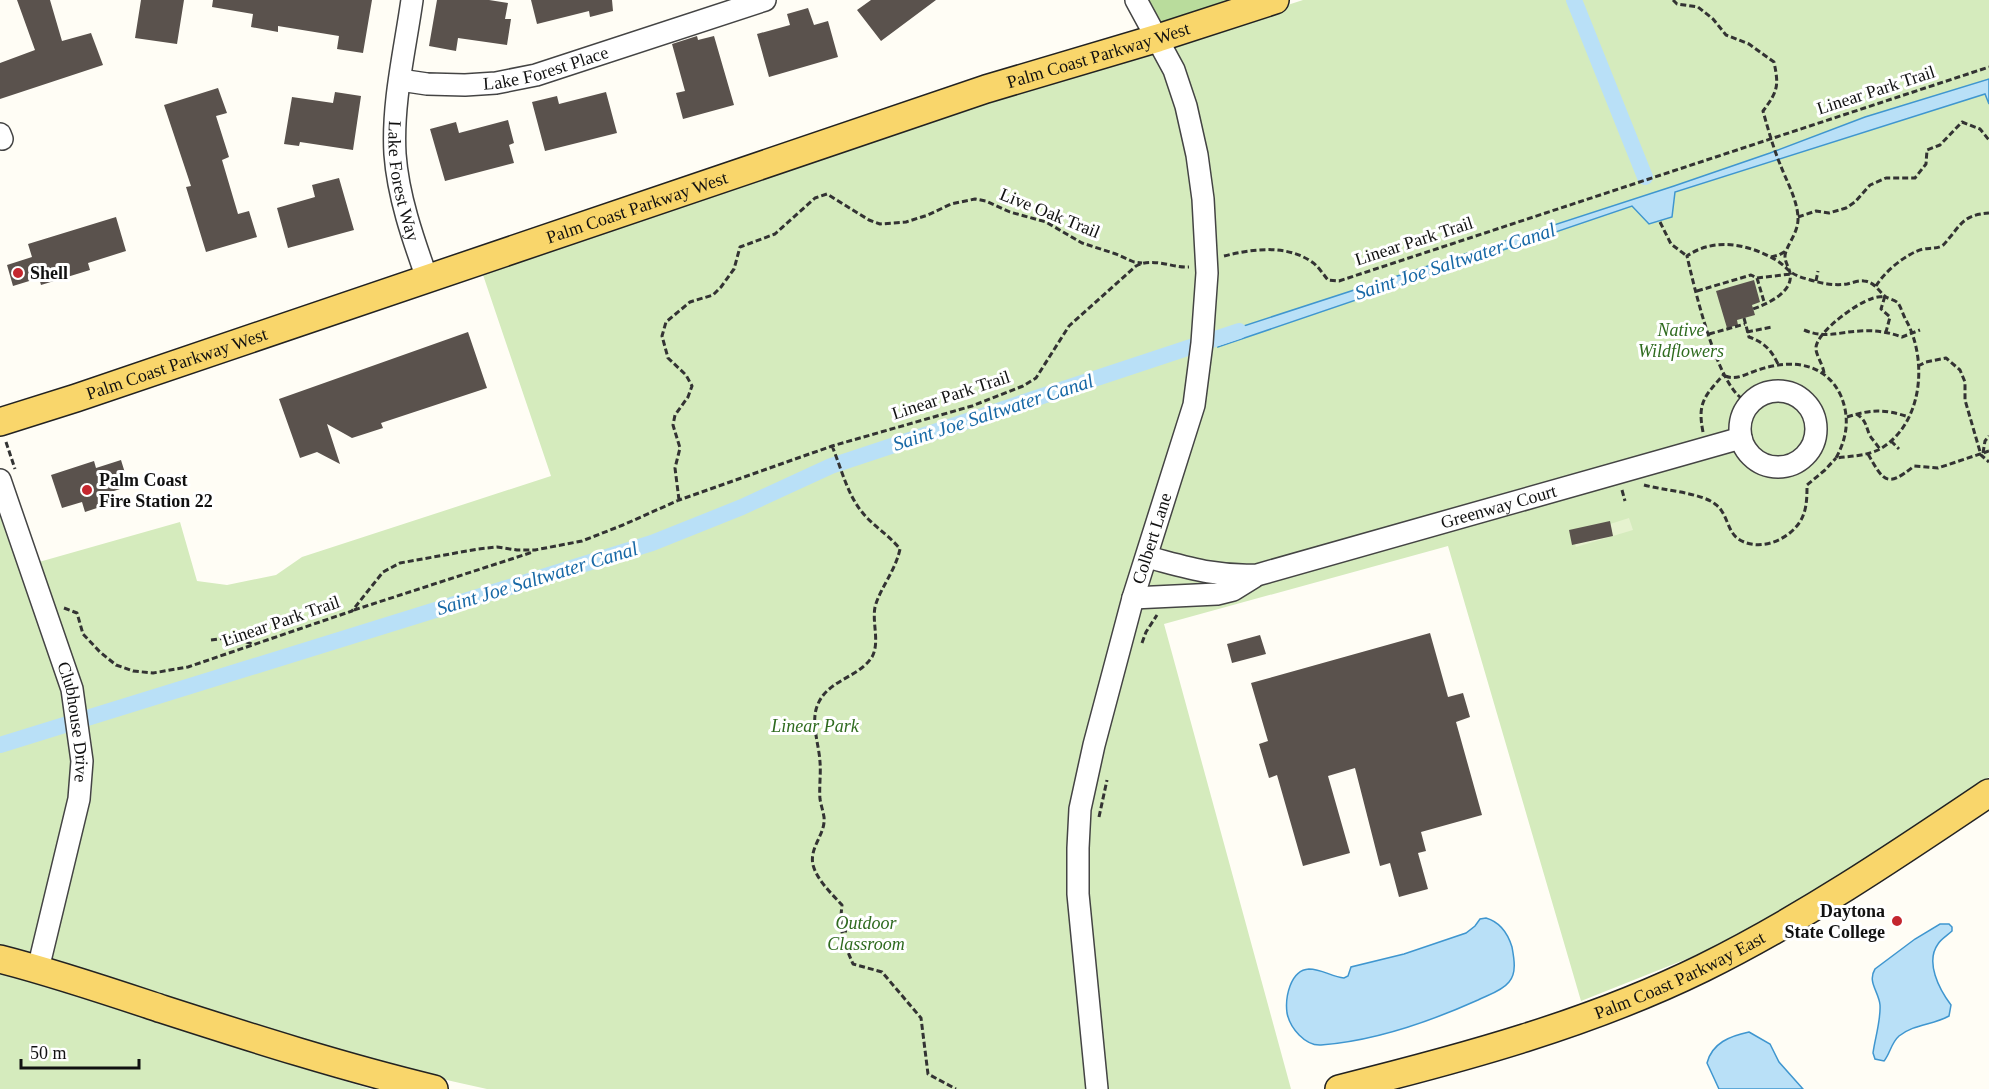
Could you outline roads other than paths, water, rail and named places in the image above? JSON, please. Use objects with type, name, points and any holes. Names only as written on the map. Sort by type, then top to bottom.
[{"type":"main road","name":"Palm Coast Parkway West","points":[[0,422],[986,89],[1158,38],[1275,0]]},
{"type":"main road","name":"Palm Coast Parkway East","points":[[1339,1089],[1450,1060],[1540,1032],[1617,1004],[1702,969],[1750,944],[1859,878],[1989,793]]},
{"type":"main road","points":[[0,959],[362,1070],[434,1089]]},
{"type":"street","points":[[400,80],[412,0]]},
{"type":"street","name":"Lake Forest Place","points":[[400,80],[427,84],[465,85],[526,78],[765,0]]},
{"type":"street","name":"Colbert Lane","points":[[1097,1089],[1078,894],[1080,809],[1094,745],[1134,598],[1194,405],[1205,312],[1207,260],[1200,177],[1180,82],[1136,0]]},
{"type":"street","name":"Lake Forest Way","points":[[400,80],[395,154],[399,184],[427,278]]},
{"type":"street","points":[[1771,392],[1795,395],[1805,402],[1816,423],[1816,436],[1812,448],[1792,465],[1767,466],[1755,460],[1746,450],[1741,438],[1742,420],[1750,404],[1771,392]]},
{"type":"street","name":"Greenway Court","points":[[1257,574],[1741,438]]},
{"type":"street","name":"Clubhouse Drive","points":[[0,480],[68,676],[78,725],[82,761],[79,799],[38,969]]},
{"type":"street","points":[[1147,557],[1209,573],[1231,576],[1257,574]]},
{"type":"street","points":[[1134,598],[1217,594],[1233,590],[1257,574]]},
{"type":"water","points":[[1989,79],[1989,104],[1985,94],[1675,192],[1672,217],[1649,224],[1632,206],[1218,347],[1219,334],[1674,186],[1865,117]]},
{"type":"water","points":[[1486,918],[1503,929],[1513,951],[1512,978],[1499,990],[1421,1023],[1381,1035],[1341,1043],[1315,1045],[1309,1043],[1291,1024],[1287,1013],[1287,1000],[1290,986],[1297,974],[1314,969],[1344,978],[1348,976],[1351,967],[1404,954],[1466,933],[1480,919]]},
{"type":"water","points":[[1940,924],[1949,924],[1952,927],[1952,931],[1938,944],[1933,959],[1938,983],[1951,1005],[1949,1016],[1905,1032],[1896,1039],[1884,1061],[1875,1059],[1873,1053],[1880,1011],[1872,978],[1875,969],[1915,939]]},
{"type":"water","points":[[1749,1032],[1770,1044],[1779,1062],[1803,1089],[1719,1089],[1707,1063],[1709,1056],[1717,1045]]},
{"type":"waterway","points":[[1574,0],[1645,177]]},
{"type":"waterway","name":"Saint Joe Saltwater Canal","points":[[0,745],[652,543],[742,507],[831,466],[1239,331]]},
{"type":"place","name":"Shell","points":[[18,273]]},
{"type":"place","name":"Palm Coast Fire Station 22","points":[[87,490]]},
{"type":"place","name":"Daytona State College","points":[[1897,921]]},
{"type":"park label","name":"Native Wildflowers","points":[[1681,340]]},
{"type":"park label","name":"Linear Park","points":[[815,726]]},
{"type":"park label","name":"Outdoor Classroom","points":[[866,933]]}]
